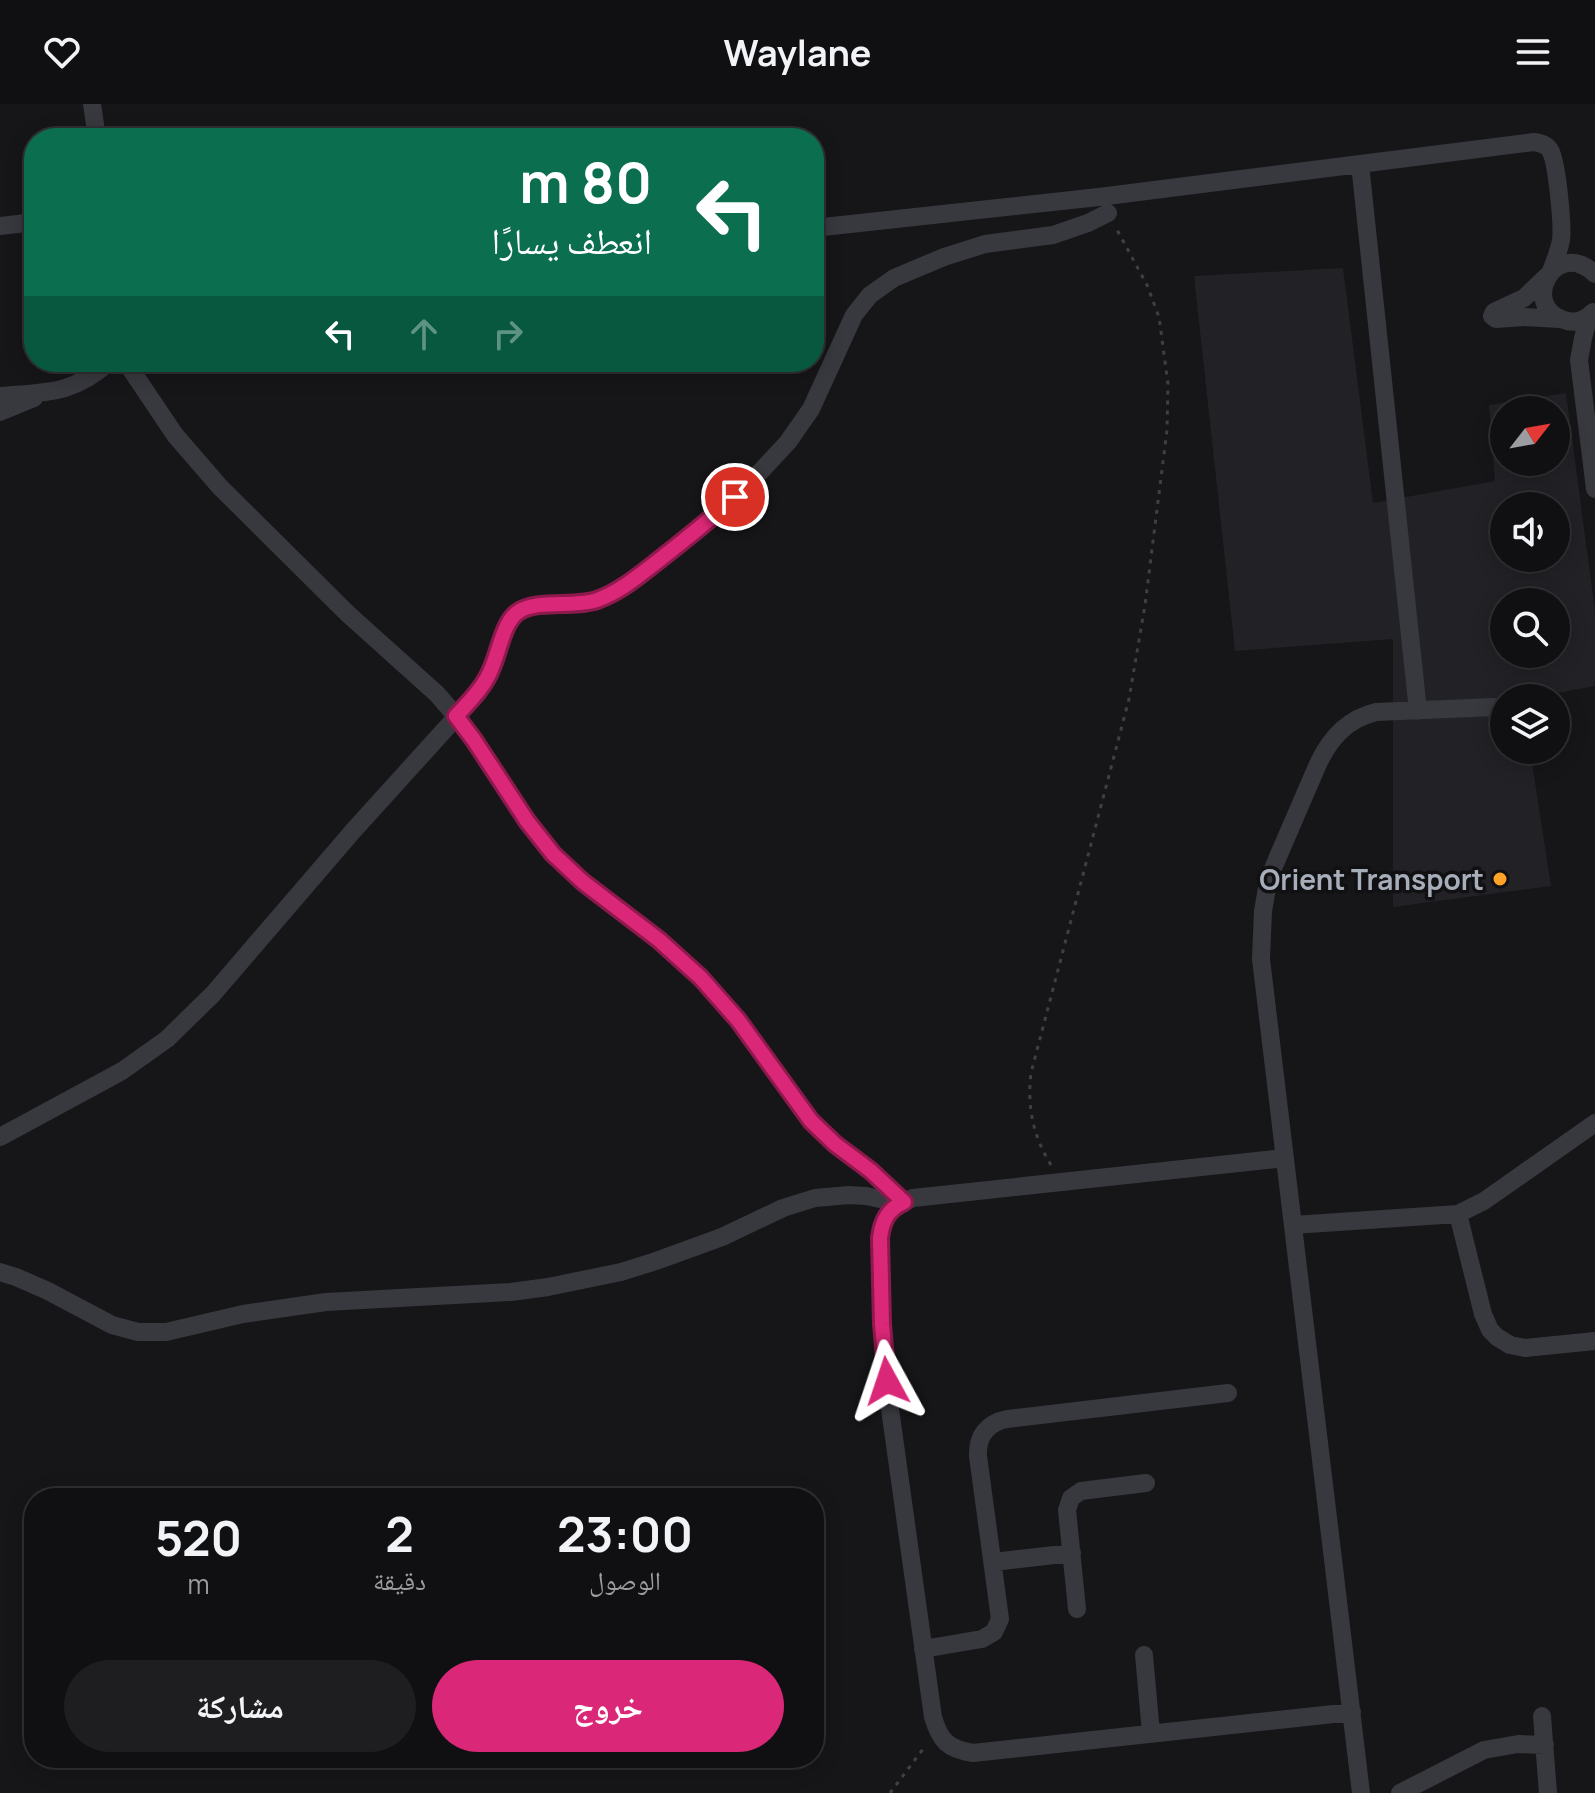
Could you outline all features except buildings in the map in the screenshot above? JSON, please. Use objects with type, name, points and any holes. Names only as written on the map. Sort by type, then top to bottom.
[{"type":"street","points":[[92,104],[96,128]]},
{"type":"street","points":[[824,227],[1114,195],[1539,142],[1552,154],[1561,217],[1561,239],[1543,285],[1544,301],[1548,309],[1561,319],[1579,360]]},
{"type":"street","points":[[1360,164],[1418,711]]},
{"type":"street","points":[[0,1137],[122,1071],[167,1039],[191,1017],[478,693],[500,650],[506,627],[517,613],[532,606],[584,604],[624,587],[707,522],[762,470],[800,426],[821,391],[854,315],[870,295],[907,272],[964,250],[985,244],[1053,235],[1108,213]]},
{"type":"street","points":[[1561,217],[1570,241],[1592,271]]},
{"type":"street","points":[[0,226],[24,223]]},
{"type":"street","points":[[1592,271],[1565,263],[1549,273],[1524,298],[1494,312],[1492,316],[1496,319],[1524,317],[1576,321],[1592,313]]},
{"type":"street","points":[[1592,313],[1579,360],[1595,489]]},
{"type":"street","points":[[0,396],[73,387],[98,372]]},
{"type":"street","points":[[132,372],[175,435],[220,487],[348,614],[437,694],[474,740],[527,821],[553,854],[701,978],[738,1020],[811,1121],[871,1171],[902,1202]]},
{"type":"street","points":[[0,412],[51,391]]},
{"type":"street","points":[[1361,1793],[1261,959],[1261,935],[1267,888],[1274,866],[1318,764],[1332,739],[1349,722],[1376,712],[1490,707]]},
{"type":"street","points":[[1293,1225],[1458,1214],[1484,1201],[1595,1123]]},
{"type":"street","points":[[1285,1158],[913,1198],[902,1202],[889,1212],[882,1224],[880,1238],[882,1324],[890,1409],[933,1717],[937,1732],[946,1743],[973,1753],[1352,1712]]},
{"type":"street","points":[[0,1272],[48,1291],[112,1325],[138,1332],[166,1332],[243,1314],[312,1304],[548,1287],[621,1272],[668,1258],[783,1208],[815,1198],[849,1195],[902,1202]]},
{"type":"street","points":[[1458,1214],[1483,1314],[1497,1337],[1510,1345],[1525,1348],[1595,1341]]},
{"type":"street","points":[[923,1649],[982,1639],[998,1626],[1001,1612],[978,1449],[982,1434],[993,1424],[1007,1419],[1228,1393]]},
{"type":"street","points":[[1077,1609],[1068,1503],[1075,1493],[1081,1491],[1146,1483]]},
{"type":"street","points":[[993,1562],[1072,1553]]},
{"type":"street","points":[[1144,1655],[1151,1733]]},
{"type":"street","points":[[1542,1716],[1548,1793]]},
{"type":"street","points":[[1400,1793],[1484,1750],[1518,1744],[1545,1745]]},
{"type":"path","points":[[1062,1182],[1038,1142],[1033,1125],[1029,1099],[1031,1073],[1129,699],[1145,605],[1168,407],[1166,362],[1154,300],[1108,213]]},
{"type":"path","points":[[890,1793],[937,1732]]},
{"type":"shaded area","points":[[1343,268],[1373,503],[1495,481],[1495,476],[1570,476],[1570,423],[1595,611],[1595,686],[1570,691],[1570,684],[1490,684],[1490,764],[1532,764],[1551,886],[1393,907],[1393,639],[1235,651],[1194,276]]},
{"type":"place","name":"Orient Transport","points":[[1500,879]]},
{"type":"route","points":[[735,497],[677,546],[611,594],[584,604],[532,606],[517,613],[506,627],[487,679],[456,716],[553,854],[701,978],[738,1020],[800,1109],[835,1144],[871,1171],[904,1202],[889,1212],[882,1224],[880,1238],[887,1381]]}]
